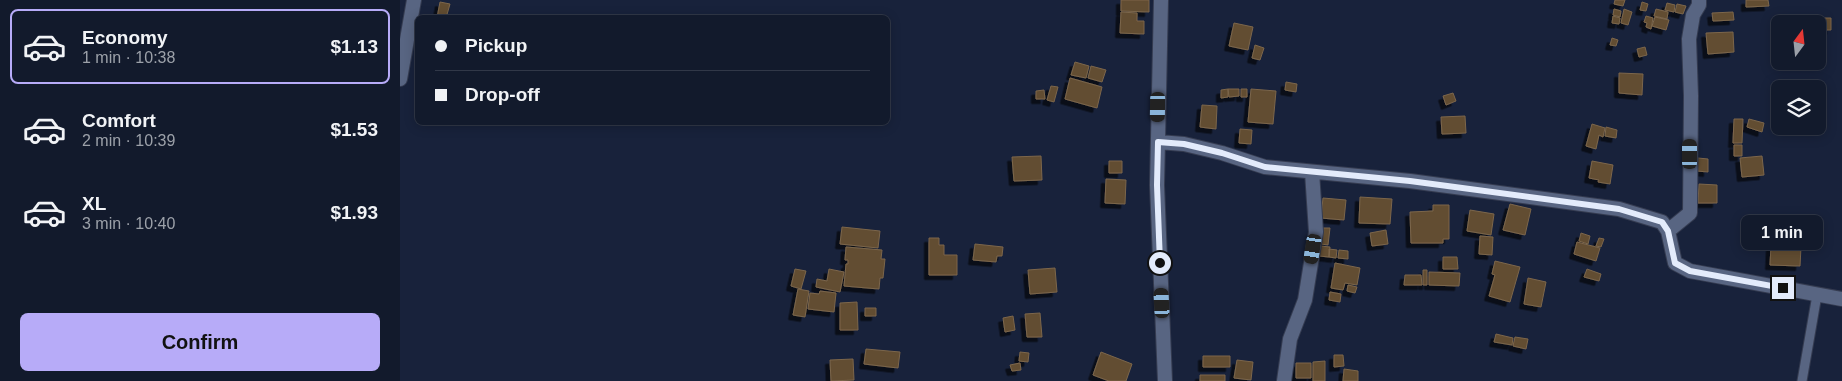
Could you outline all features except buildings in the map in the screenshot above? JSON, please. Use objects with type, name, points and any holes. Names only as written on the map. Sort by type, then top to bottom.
[{"type":"street","points":[[400,79],[414,0]]},
{"type":"street","points":[[1161,0],[1157,185],[1165,381]]},
{"type":"street","points":[[1668,231],[1690,213],[1691,96],[1689,39],[1693,15],[1699,5],[1699,0]]},
{"type":"street","points":[[1158,142],[1184,144],[1212,150],[1265,167],[1410,181],[1619,209],[1662,222],[1668,231],[1675,263],[1690,271],[1842,299]]},
{"type":"street","points":[[1284,381],[1290,339],[1305,300],[1316,232],[1312,172]]},
{"type":"lane","points":[[1802,381],[1816,294]]},
{"type":"route","points":[[1160,263],[1157,185],[1158,142],[1184,144],[1222,153],[1265,167],[1410,181],[1619,209],[1662,222],[1668,231],[1675,263],[1690,271],[1783,288]]}]
